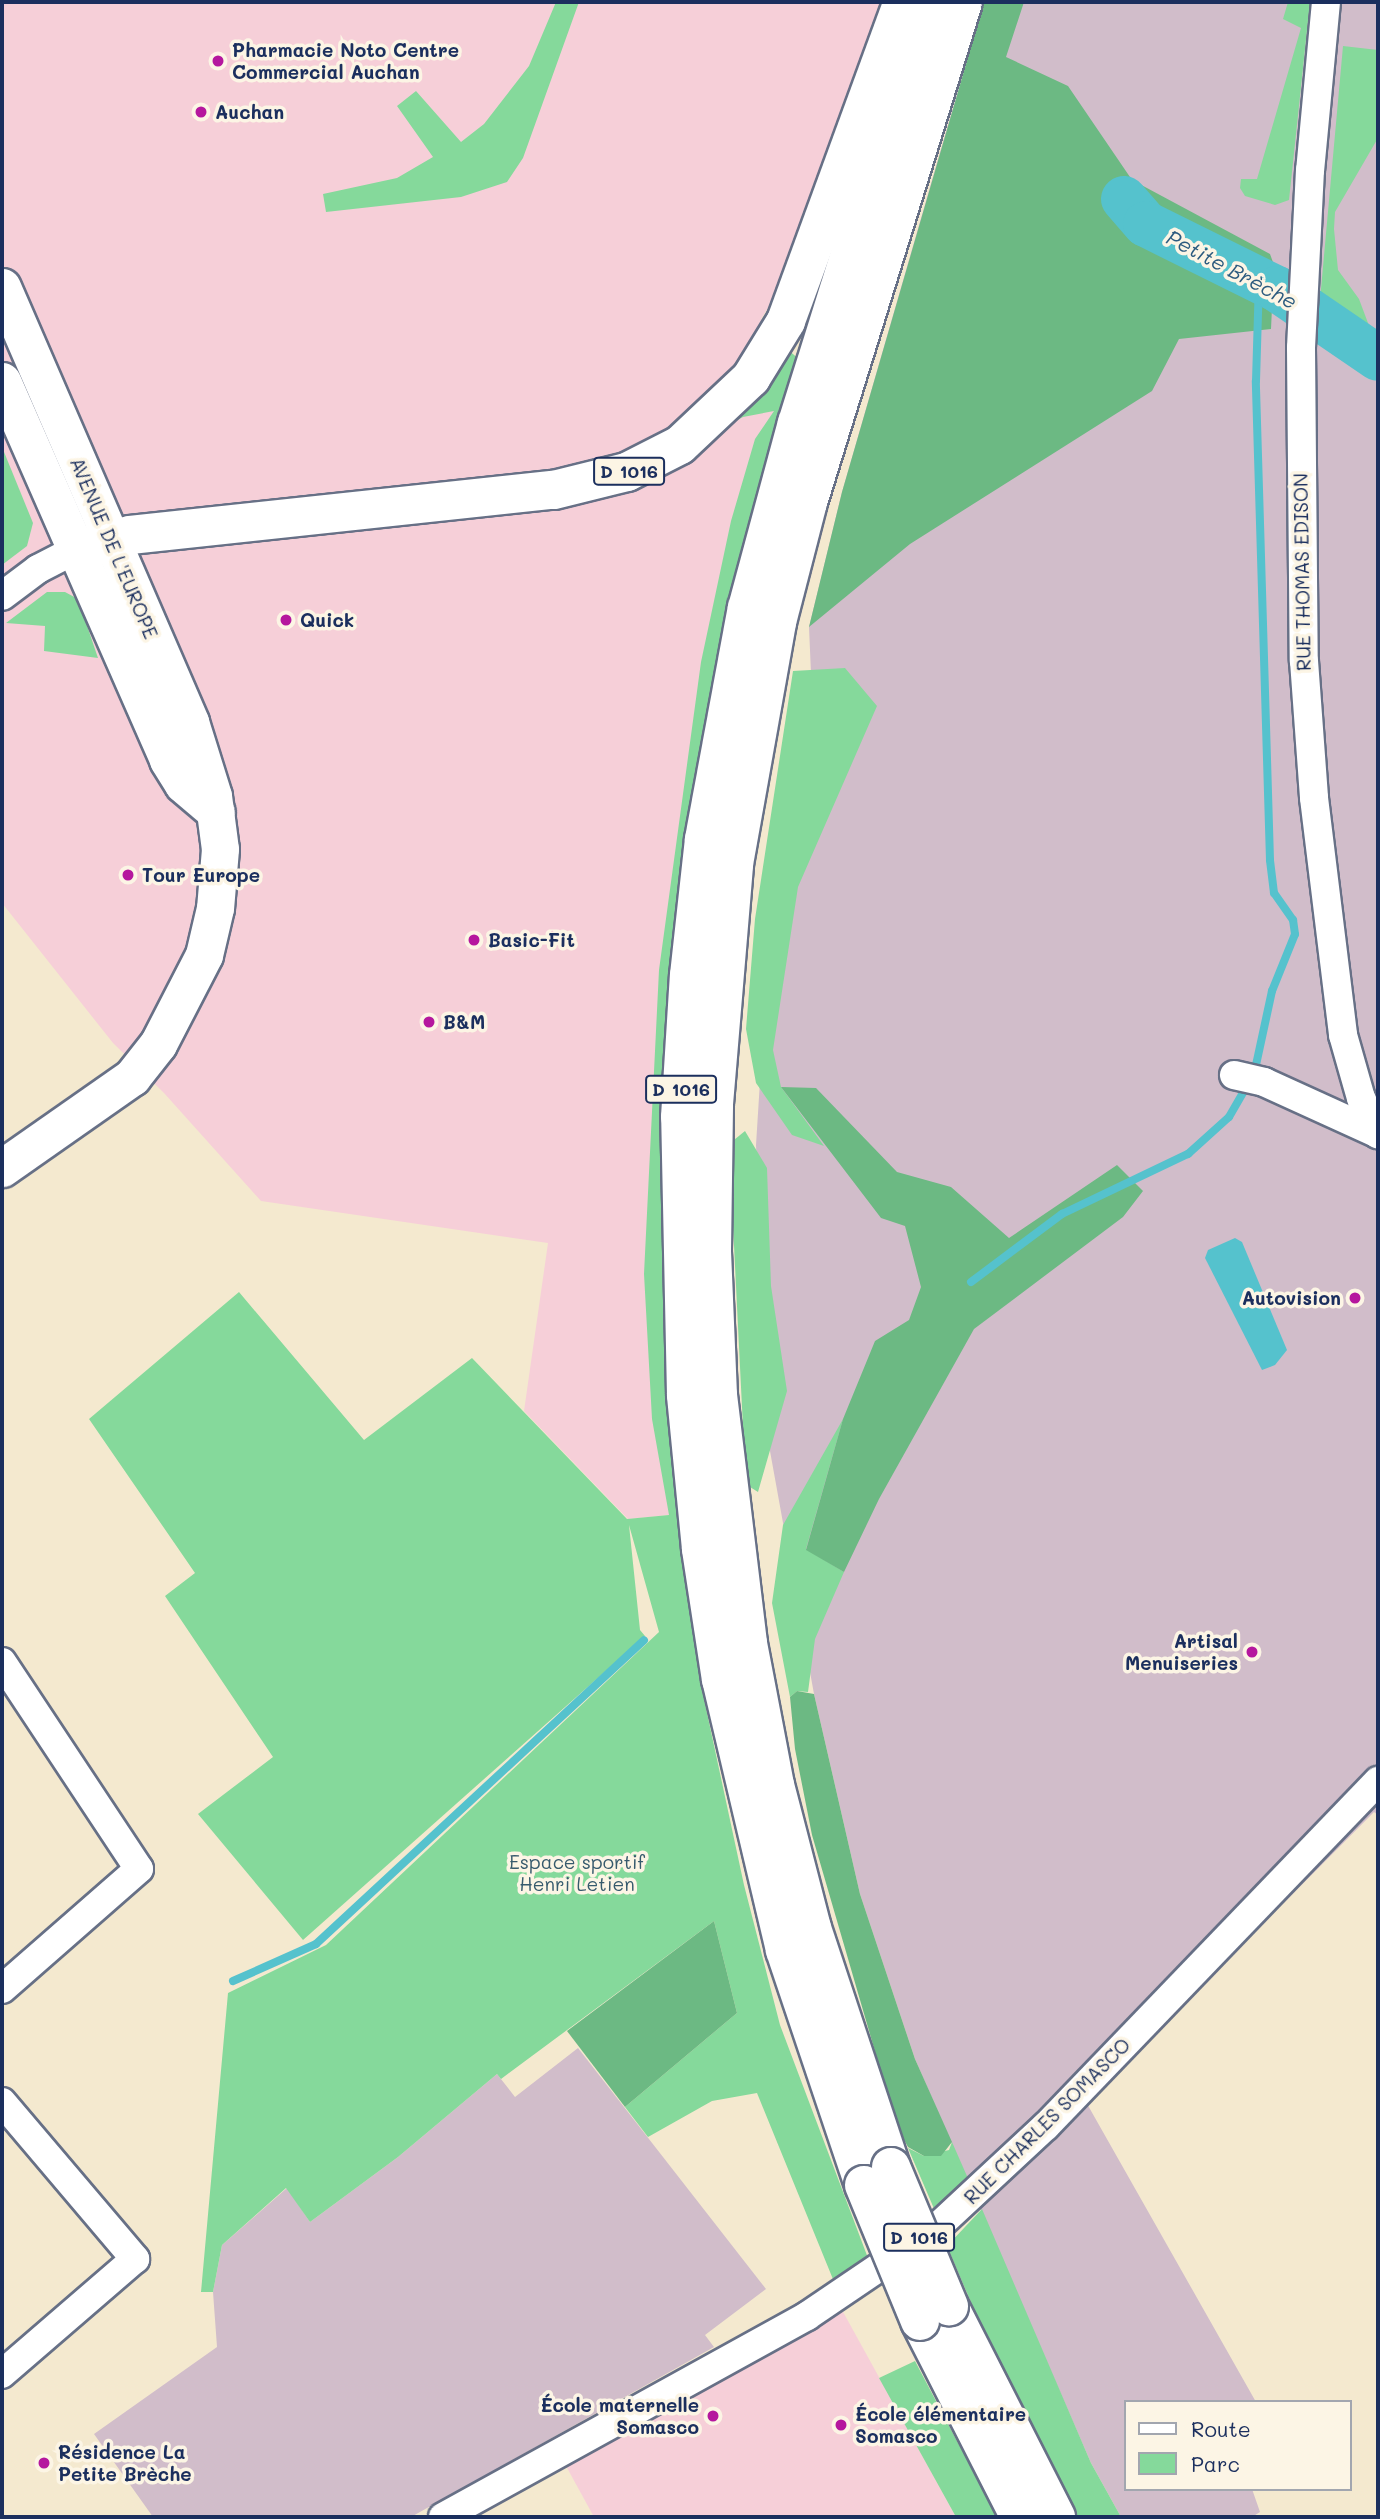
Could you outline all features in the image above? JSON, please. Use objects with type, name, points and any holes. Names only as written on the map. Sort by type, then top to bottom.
[{"type":"highway","name":"D 1016","points":[[92,544],[554,490],[627,472],[680,444],[746,385],[786,321],[903,2]]},
{"type":"highway","name":"D 1016","points":[[929,2],[797,423],[747,608],[704,839],[688,975],[680,1117],[680,1260],[687,1406],[721,1680],[785,1950],[1020,2517]]},
{"type":"highway","name":"D 1016","points":[[878,2176],[775,1785],[750,1655],[718,1395],[712,1250],[714,1104],[734,864],[777,622],[812,489],[963,2]]},
{"type":"highway","name":"D 1016","points":[[935,2313],[1056,2517]]},
{"type":"street","name":"RUE THOMAS EDISON","points":[[1326,2],[1303,282],[1300,549],[1314,798],[1343,1035],[1361,1098],[1378,1134]]},
{"type":"street","name":"AVENUE DE L'EUROPE","points":[[2,288],[92,544]]},
{"type":"street","name":"AVENUE DE L'EUROPE","points":[[2,381],[190,722],[216,812],[219,862],[210,930],[188,993],[158,1044],[132,1077],[2,1168]]},
{"type":"street","points":[[2,596],[38,569],[92,544]]},
{"type":"street","points":[[1234,1075],[1264,1082],[1378,1134]]},
{"type":"street","points":[[2,1662],[139,1869],[2,1989]]},
{"type":"street","name":"RUE CHARLES SOMASCO","points":[[443,2517],[807,2316],[934,2230],[1046,2126],[1378,1781]]},
{"type":"street","points":[[2,2102],[135,2259],[2,2374]]},
{"type":"shaded area","points":[[2,2],[882,2],[776,295],[761,319],[793,356],[669,1515],[628,1519],[524,1411],[548,1243],[261,1201],[164,1093],[113,1043],[2,903]]},
{"type":"shaded area","points":[[1004,2],[1378,2],[1378,1815],[1374,1812],[1086,2102],[1255,2400],[1124,2400],[1124,2491],[1253,2491],[1260,2512],[1252,2517],[1121,2517],[1091,2463],[915,2059],[860,1894],[814,1694],[768,1440],[756,1145],[770,921],[813,720],[809,627],[842,492],[971,45],[990,49]]},
{"type":"shaded area","points":[[578,2048],[766,2289],[705,2335],[714,2347],[411,2517],[153,2517],[94,2434],[217,2347],[213,2292],[222,2245],[287,2188],[310,2222],[398,2157],[497,2074],[515,2097]]},
{"type":"shaded area","points":[[842,2310],[956,2517],[594,2517],[566,2466]]},
{"type":"green space","points":[[556,2],[579,2],[523,158],[507,182],[461,197],[326,212],[323,194],[397,178],[433,157],[397,106],[416,91],[461,142],[484,124],[529,66]]},
{"type":"green space","points":[[984,2],[1024,2],[1006,57],[1068,86],[1132,180],[1270,254],[1274,265],[1271,329],[1179,339],[1152,391],[910,544],[809,627],[842,492]]},
{"type":"green space","points":[[1288,2],[1310,2],[1289,200],[1275,205],[1245,196],[1240,188],[1241,179],[1257,179],[1301,28],[1283,19]]},
{"type":"green space","points":[[1343,46],[1378,50],[1378,138],[1335,212],[1334,229],[1338,270],[1359,299],[1371,331],[1320,300]]},
{"type":"green space","name":"Espace sportif Henri Letien","points":[[786,348],[801,361],[673,1455],[701,1685],[744,1885],[780,2025],[871,2266],[837,2289],[757,2093],[712,2101],[648,2137],[625,2107],[737,2013],[714,1921],[501,2079],[497,2074],[398,2157],[310,2222],[286,2188],[222,2245],[213,2292],[201,2292],[228,1993],[326,1945],[659,1632],[629,1525],[640,1630],[645,1636],[303,1940],[198,1814],[273,1757],[165,1596],[195,1573],[89,1419],[239,1292],[364,1440],[472,1358],[627,1519],[669,1515],[652,1419],[644,1274],[659,970],[701,662],[731,521],[755,439],[774,411],[743,417],[712,434]]},
{"type":"green space","points":[[2,447],[33,523],[27,546],[2,565]]},
{"type":"green space","points":[[47,592],[65,592],[78,599],[98,658],[44,651],[45,626],[6,623]]},
{"type":"green space","points":[[845,668],[877,706],[798,887],[773,1050],[781,1087],[824,1146],[792,1135],[756,1083],[746,1029],[755,919],[793,671]]},
{"type":"green space","points":[[781,1087],[816,1088],[897,1172],[951,1187],[1009,1238],[1117,1165],[1143,1191],[1123,1217],[974,1329],[879,1499],[844,1572],[806,1550],[843,1419],[875,1341],[909,1320],[921,1287],[905,1226],[881,1218]]},
{"type":"green space","points":[[745,1131],[767,1168],[771,1286],[787,1391],[758,1492],[750,1487],[745,1468],[729,1144]]},
{"type":"green space","points":[[843,1419],[806,1549],[844,1572],[815,1639],[808,1692],[797,1691],[790,1697],[772,1603],[783,1525]]},
{"type":"green space","points":[[797,1691],[814,1694],[860,1894],[915,2059],[952,2142],[941,2156],[924,2156],[908,2147],[897,2127],[812,1835],[795,1749],[790,1697]]},
{"type":"green space","points":[[714,1921],[737,2013],[625,2107],[567,2031]]},
{"type":"green space","points":[[952,2142],[970,2183],[935,2211],[908,2148],[924,2156],[949,2150]]},
{"type":"green space","points":[[982,2209],[1091,2463],[1121,2517],[1078,2517],[1021,2420],[947,2246]]},
{"type":"green space","points":[[915,2361],[1001,2517],[956,2517],[879,2378]]},
{"type":"water","points":[[1235,1238],[1242,1242],[1287,1350],[1275,1365],[1262,1370],[1205,1258],[1208,1250]]},
{"type":"waterway","name":"Petite Brèche","points":[[1124,199],[1146,224],[1277,289],[1378,358]]},
{"type":"waterway","points":[[1256,1065],[1272,991],[1295,934],[1293,920],[1274,893],[1270,860],[1256,381],[1259,280]]},
{"type":"waterway","points":[[971,1282],[1062,1214],[1188,1154],[1229,1117],[1245,1089]]},
{"type":"waterway","points":[[233,1981],[316,1944],[644,1640]]},
{"type":"place","name":"Pharmacie Noto Centre Commercial Auchan","points":[[218,61]]},
{"type":"place","name":"Auchan","points":[[201,112]]},
{"type":"place","name":"Quick","points":[[286,620]]},
{"type":"place","name":"Tour Europe","points":[[128,875]]},
{"type":"place","name":"Basic-Fit","points":[[474,940]]},
{"type":"place","name":"B&M","points":[[429,1022]]},
{"type":"place","name":"Autovision","points":[[1355,1298]]},
{"type":"place","name":"Artisal Menuiseries","points":[[1252,1652]]},
{"type":"place","name":"École maternelle Somasco","points":[[713,2416]]},
{"type":"place","name":"École élémentaire Somasco","points":[[841,2425]]},
{"type":"place","name":"Résidence La Petite Brèche","points":[[44,2463]]}]
